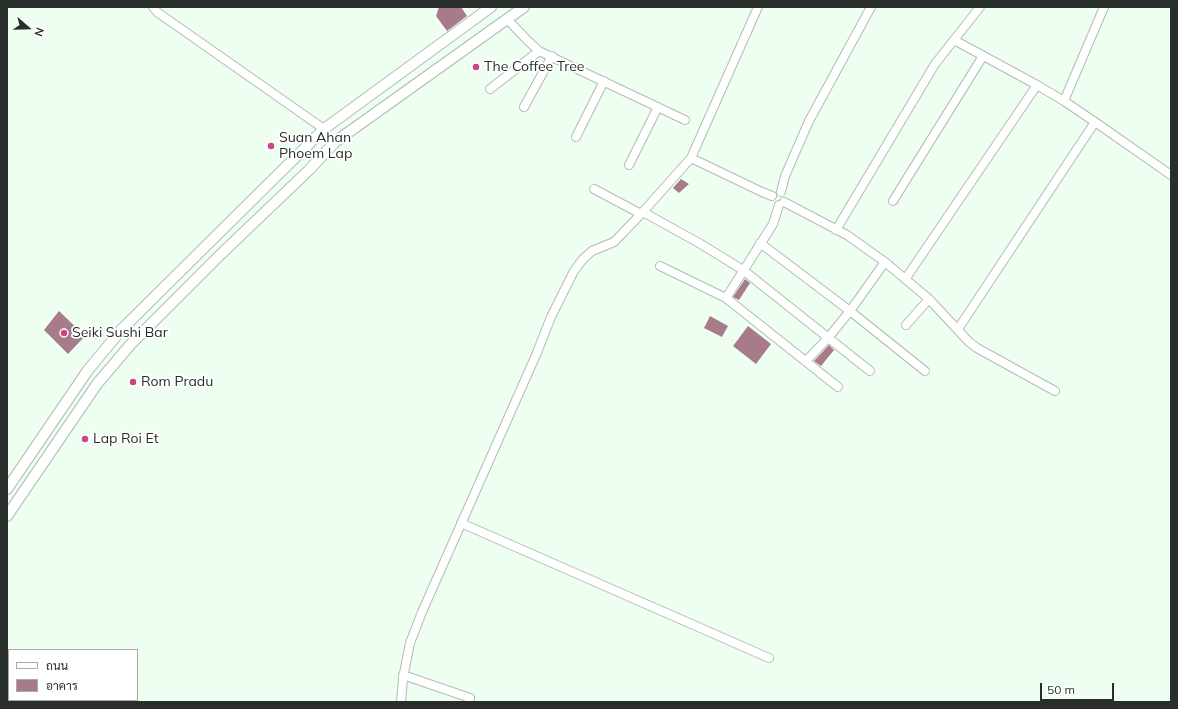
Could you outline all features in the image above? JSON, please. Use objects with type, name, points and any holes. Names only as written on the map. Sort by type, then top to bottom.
[{"type":"street","points":[[153,7],[157,12],[324,129]]},
{"type":"street","points":[[7,489],[88,370],[122,329],[324,129],[491,7]]},
{"type":"street","points":[[7,516],[97,384],[130,345],[335,142],[508,20],[524,7]]},
{"type":"street","points":[[401,702],[403,675],[412,637],[536,355],[551,317],[574,270],[592,251],[614,242],[691,158],[758,7]]},
{"type":"street","points":[[726,298],[773,224],[785,198],[781,192],[785,176],[809,122],[871,7]]},
{"type":"street","points":[[836,230],[936,64],[980,7]]},
{"type":"street","points":[[1064,101],[1104,7]]},
{"type":"street","points":[[508,20],[539,51],[685,120]]},
{"type":"street","points":[[954,40],[1064,101],[1171,175]]},
{"type":"street","points":[[490,89],[539,51]]},
{"type":"street","points":[[524,107],[552,56]]},
{"type":"street","points":[[893,201],[983,56]]},
{"type":"street","points":[[576,137],[604,81]]},
{"type":"street","points":[[906,278],[1037,85]]},
{"type":"street","points":[[629,165],[658,107]]},
{"type":"street","points":[[958,329],[1095,122]]},
{"type":"street","points":[[691,158],[772,196]]},
{"type":"street","points":[[594,189],[699,243],[743,270],[870,371]]},
{"type":"street","points":[[772,196],[774,193],[781,192]]},
{"type":"street","points":[[258,195],[270,207]]},
{"type":"street","points":[[772,196],[774,203],[781,204],[855,240],[906,278],[929,299],[969,342],[983,353],[1055,391]]},
{"type":"street","points":[[760,243],[850,311],[925,371]]},
{"type":"street","points":[[806,361],[828,338],[850,311],[885,262]]},
{"type":"street","points":[[660,266],[726,298],[838,387]]},
{"type":"street","points":[[906,325],[929,299]]},
{"type":"street","points":[[461,523],[769,658]]},
{"type":"street","points":[[403,675],[470,698],[469,702]]},
{"type":"building","points":[[439,7],[461,7],[467,16],[447,31],[436,16]]},
{"type":"building","points":[[681,179],[689,184],[679,193],[673,188]]},
{"type":"building","points":[[745,279],[750,283],[739,300],[733,297]]},
{"type":"building","name":"Seiki Sushi Bar","points":[[59,311],[85,336],[68,354],[44,330]]},
{"type":"building","points":[[710,316],[728,326],[722,337],[704,328]]},
{"type":"building","points":[[748,326],[771,344],[756,364],[733,346]]},
{"type":"building","points":[[829,345],[834,350],[821,366],[814,361]]},
{"type":"place","name":"The Coffee Tree","points":[[476,67]]},
{"type":"place","name":"Suan Ahan Phoem Lap","points":[[271,146]]},
{"type":"place","name":"Seiki Sushi Bar","points":[[64,333]]},
{"type":"place","name":"Rom Pradu","points":[[133,382]]},
{"type":"place","name":"Lap Roi Et","points":[[85,439]]}]
